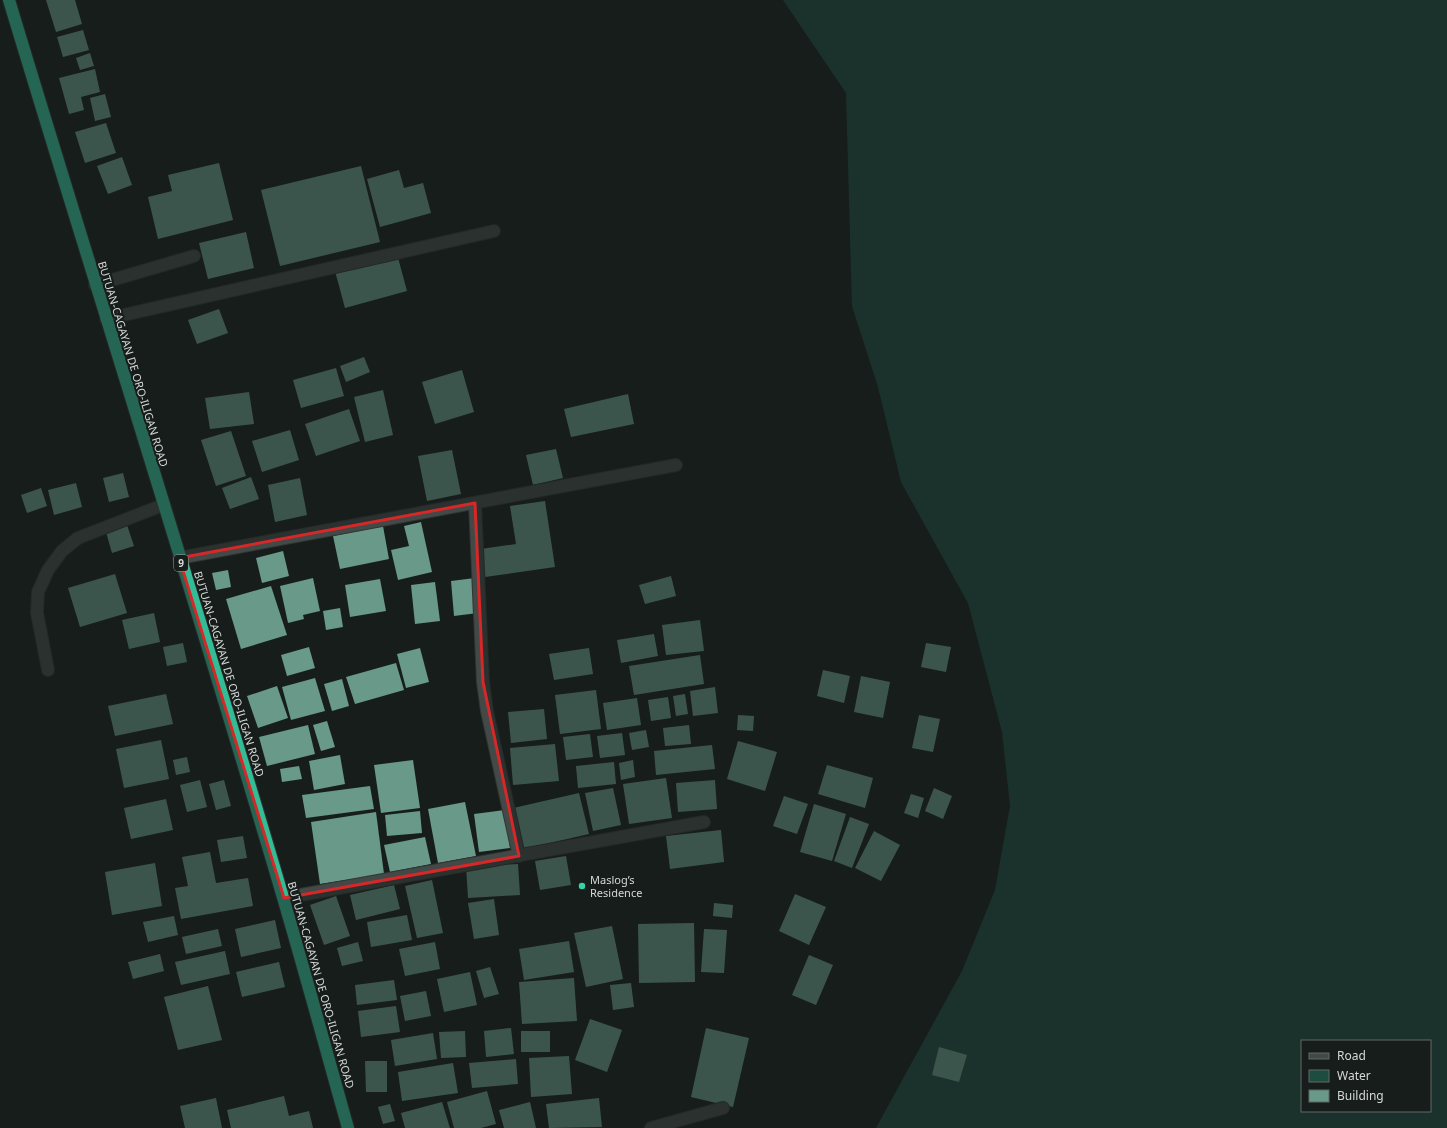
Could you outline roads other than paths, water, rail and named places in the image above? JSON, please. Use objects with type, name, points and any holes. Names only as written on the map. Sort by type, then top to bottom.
[{"type":"highway","name":"BUTUAN-CAGAYAN DE ORO-ILIGAN ROAD","points":[[9,0],[179,558],[230,718],[284,898],[348,1128]]},
{"type":"street","points":[[106,319],[494,231]]},
{"type":"street","points":[[95,285],[194,256]]},
{"type":"street","points":[[179,558],[676,465]]},
{"type":"street","points":[[475,503],[483,682],[489,719],[519,856]]},
{"type":"street","points":[[48,670],[37,613],[38,592],[48,570],[62,551],[78,538],[163,505]]},
{"type":"street","points":[[284,898],[704,822]]},
{"type":"street","points":[[651,1128],[723,1108]]},
{"type":"water","points":[[783,0],[1447,0],[1447,1128],[876,1128],[962,971],[995,890],[1010,806],[1002,732],[968,603],[901,482],[878,387],[852,306],[846,93]]},
{"type":"place","name":"Maslog’s Residence","points":[[582,886]]}]
